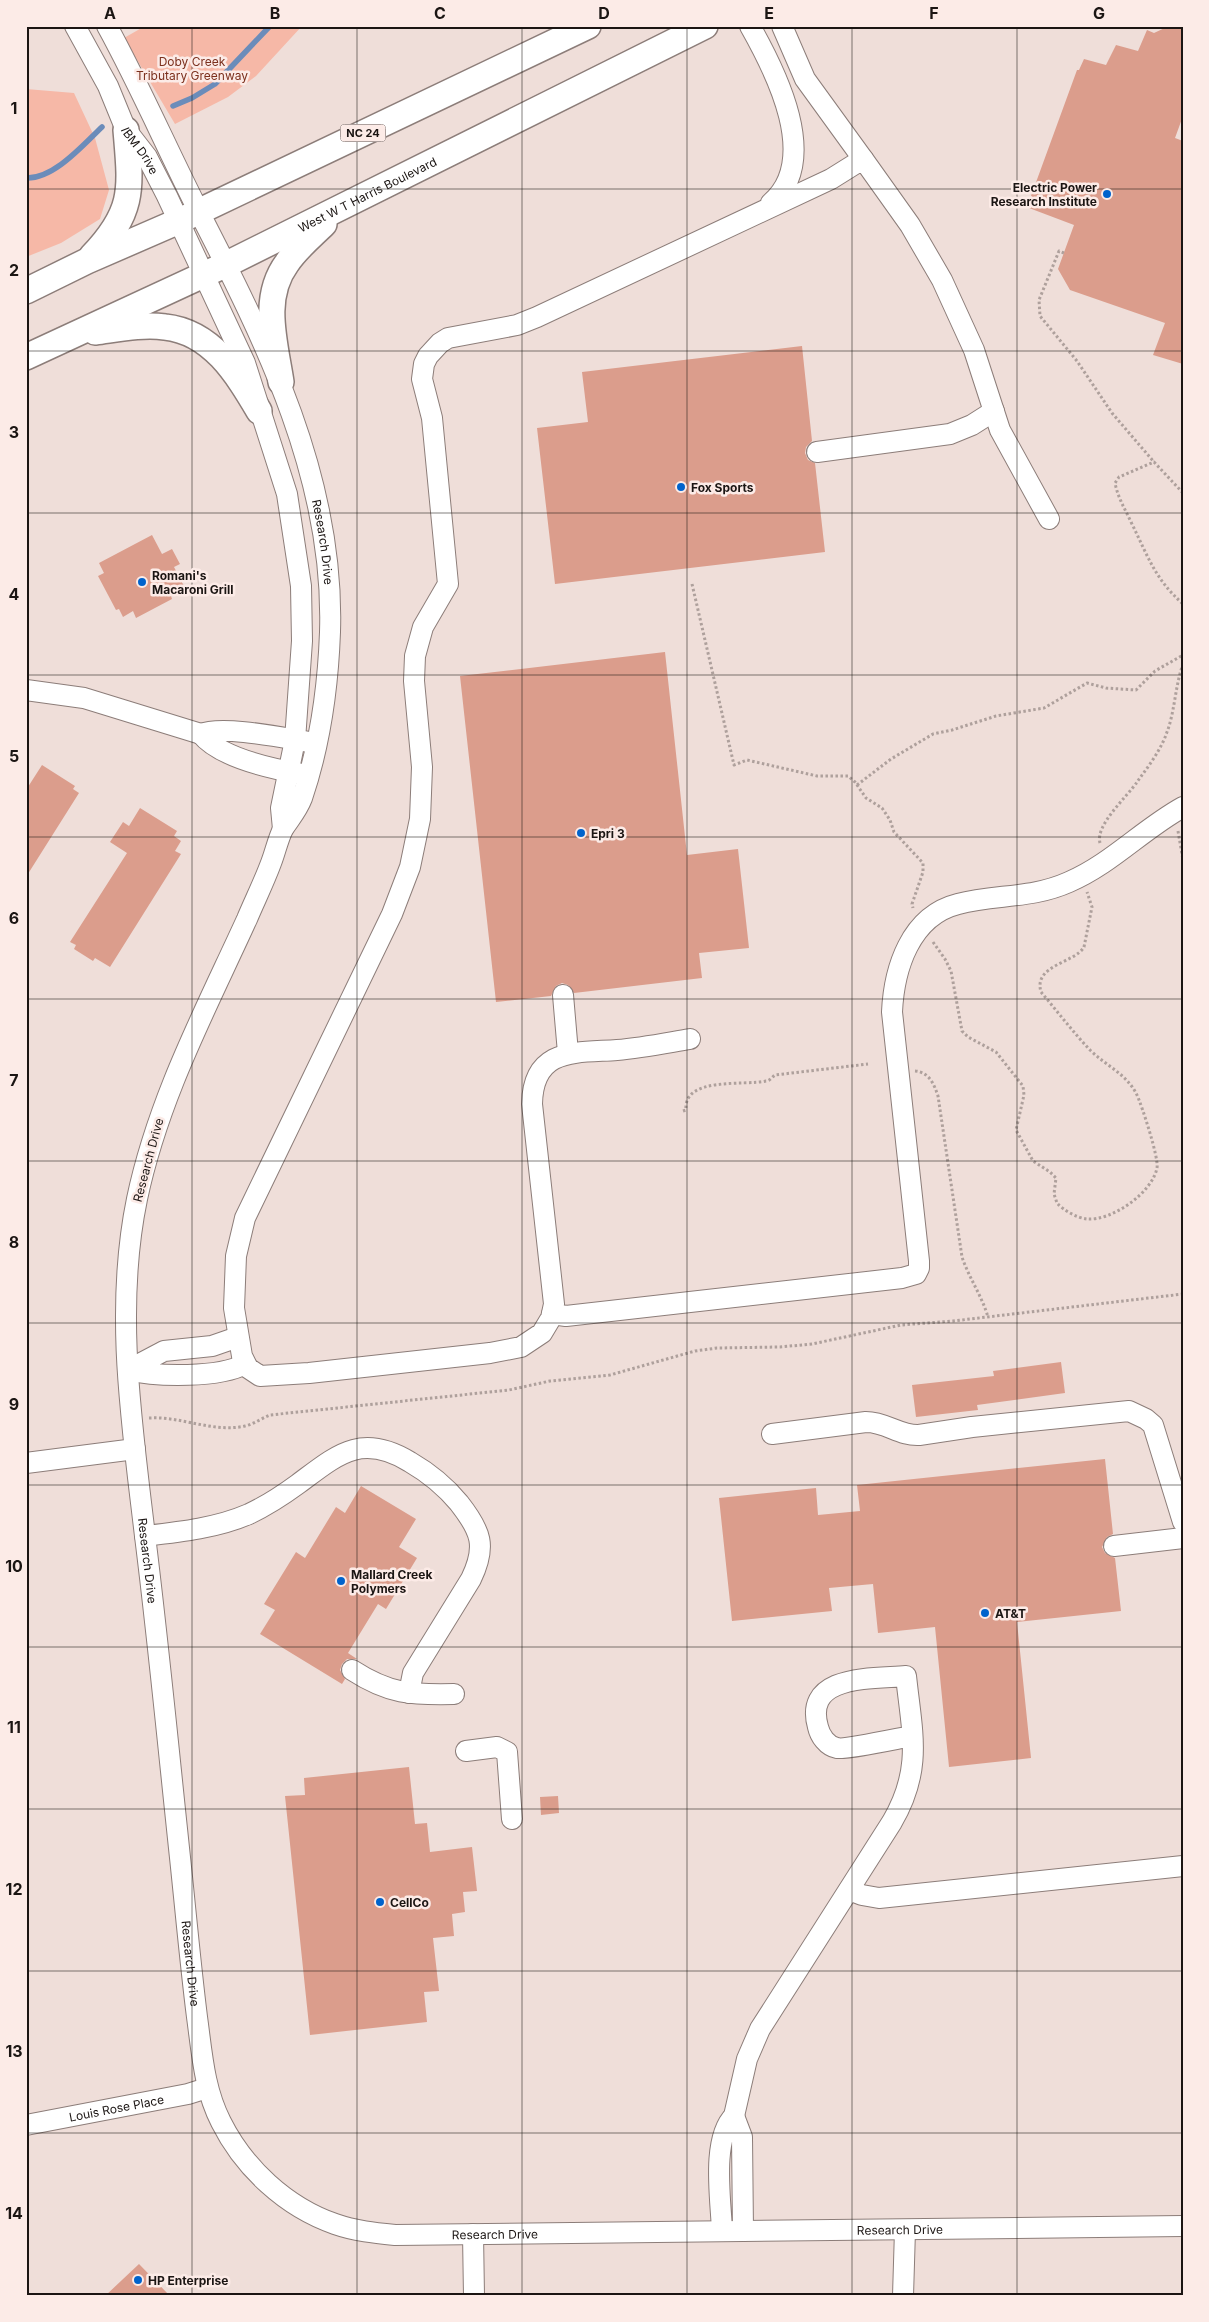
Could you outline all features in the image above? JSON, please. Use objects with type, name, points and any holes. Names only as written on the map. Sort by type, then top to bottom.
[{"type":"main road","name":"NC 24","points":[[26,291],[189,216],[588,26]]},
{"type":"main road","name":"West W T Harris Boulevard","points":[[26,357],[227,264],[705,26]]},
{"type":"main road","points":[[88,261],[106,242],[126,210],[129,187],[126,130]]},
{"type":"main road","points":[[281,382],[272,314],[272,296],[277,280],[287,262],[340,208]]},
{"type":"main road","points":[[75,335],[139,327],[165,327],[185,332],[218,352],[236,372],[259,411]]},
{"type":"street","name":"IBM Drive","points":[[75,26],[108,86],[126,130],[227,264]]},
{"type":"street","name":"IBM Drive","points":[[107,26],[189,216],[204,275]]},
{"type":"street","points":[[750,26],[776,73],[785,103],[794,158],[787,184],[776,199],[766,208]]},
{"type":"street","points":[[782,26],[795,59],[810,86],[910,225],[942,280],[968,335],[1006,443],[1049,519]]},
{"type":"street","points":[[776,73],[783,78],[790,77],[795,72],[795,59]]},
{"type":"street","points":[[690,1040],[618,1050],[560,1055],[546,1065],[535,1082],[532,1099],[554,1296],[552,1314],[542,1334],[529,1344],[490,1353],[267,1377],[256,1374],[245,1364],[234,1308],[234,1278],[236,1256],[245,1218],[403,889],[420,819],[422,767],[414,662],[423,627],[448,584],[432,418],[422,380],[424,364],[433,350],[448,338],[527,321],[830,178],[863,159]]},
{"type":"street","name":"Research Drive","points":[[227,264],[281,382],[313,481],[322,524],[329,582],[329,640],[324,702],[316,743],[299,774]]},
{"type":"street","name":"Research Drive","points":[[204,275],[245,363],[287,494],[301,586],[302,641],[296,740],[299,774],[296,813],[283,829],[263,883],[178,1068],[149,1149],[136,1205],[128,1262],[126,1320],[135,1449],[192,1978],[207,2088],[219,2119],[245,2161],[280,2194],[306,2210],[333,2223],[362,2231],[395,2235],[1183,2226]]},
{"type":"street","points":[[817,452],[950,434],[994,411]]},
{"type":"street","points":[[26,690],[84,698],[201,734],[209,742],[234,755],[271,769],[299,774]]},
{"type":"street","points":[[201,734],[212,731],[229,731],[316,743]]},
{"type":"street","points":[[552,1314],[561,1316],[594,1313],[902,1278],[916,1274],[919,1261],[897,1073],[892,1012],[894,983],[904,952],[912,938],[927,922],[943,910],[958,904],[1032,894],[1068,882],[1102,864],[1178,815]]},
{"type":"street","points":[[563,995],[568,1053]]},
{"type":"street","points":[[128,1370],[170,1349],[212,1346],[238,1336]]},
{"type":"street","points":[[128,1370],[162,1375],[220,1373],[231,1371],[245,1364]]},
{"type":"street","points":[[772,1434],[878,1422],[910,1436],[982,1426],[1129,1411],[1146,1419],[1153,1425],[1183,1522]]},
{"type":"street","points":[[145,1536],[218,1525],[250,1514],[296,1486],[339,1454],[349,1450],[373,1448],[393,1452],[405,1459],[426,1472],[452,1495],[476,1528],[481,1545],[477,1566],[471,1579],[413,1673],[409,1693]]},
{"type":"street","points":[[26,1464],[135,1449]]},
{"type":"street","points":[[1114,1546],[1183,1538]]},
{"type":"street","points":[[352,1670],[379,1686],[409,1693],[454,1694]]},
{"type":"street","points":[[722,2232],[720,2165],[722,2141],[728,2122],[734,2116],[747,2058],[760,2029],[892,1822],[907,1794],[913,1770],[912,1736],[906,1676],[833,1685],[822,1693],[816,1709],[818,1729],[827,1743],[839,1749],[912,1736]]},
{"type":"street","points":[[466,1752],[497,1747],[506,1752],[512,1818]]},
{"type":"street","points":[[849,1890],[862,1896],[879,1898],[1183,1866]]},
{"type":"street","name":"Louis Rose Place","points":[[26,2125],[188,2094],[207,2088]]},
{"type":"street","points":[[734,2116],[742,2137],[743,2232]]},
{"type":"street","points":[[903,2296],[905,2230]]},
{"type":"street","points":[[473,2234],[474,2296]]},
{"type":"path","points":[[1064,253],[1059,251],[1039,300],[1040,316],[1078,361],[1112,413],[1183,493]]},
{"type":"path","points":[[1154,462],[1119,477],[1116,480],[1116,488],[1121,504],[1155,573],[1164,586],[1183,604]]},
{"type":"path","points":[[692,584],[734,765],[747,760],[817,776],[845,775],[851,778],[866,798],[882,808],[890,820],[894,832],[922,863],[923,872],[912,904],[914,911]]},
{"type":"path","points":[[857,785],[891,759],[933,734],[996,716],[1044,708],[1087,684],[1106,688],[1136,690],[1155,671],[1183,654]]},
{"type":"path","points":[[1103,849],[1099,840],[1100,830],[1137,783],[1163,742],[1169,726],[1183,664]]},
{"type":"path","points":[[1178,815],[1183,860]]},
{"type":"path","points":[[929,935],[948,964],[962,1031],[968,1037],[996,1052],[1023,1086],[1024,1095],[1016,1130],[1033,1161],[1056,1178],[1054,1194],[1057,1203],[1082,1218],[1094,1218],[1122,1208],[1141,1195],[1152,1182],[1158,1166],[1140,1104],[1132,1086],[1091,1051],[1041,992],[1041,979],[1049,971],[1080,952],[1084,947],[1092,907],[1083,885]]},
{"type":"path","points":[[683,1111],[686,1110],[688,1099],[698,1089],[715,1085],[768,1081],[776,1075],[868,1064]]},
{"type":"path","points":[[897,1073],[920,1071],[934,1085],[950,1169],[962,1257],[968,1275],[984,1302],[988,1317]]},
{"type":"path","points":[[132,1419],[160,1418],[198,1425],[246,1426],[270,1416],[509,1390],[536,1383],[610,1374],[710,1349],[812,1344],[901,1325],[988,1317],[1183,1294]]},
{"type":"green space","name":"Doby Creek Tributary Greenway","points":[[145,26],[302,26],[256,76],[228,97],[175,124],[124,38]]},
{"type":"green space","points":[[26,89],[74,93],[95,138],[109,190],[100,219],[61,243],[26,257]]},
{"type":"building","name":"Electric Power Research Institute","points":[[1169,26],[1183,26],[1183,116],[1175,138],[1183,141],[1183,364],[1153,355],[1165,323],[1070,290],[1058,269],[1074,225],[1029,208],[1033,197],[1031,196],[1077,70],[1079,70],[1084,59],[1106,65],[1116,45],[1138,51],[1147,30],[1154,33]]},
{"type":"building","name":"Fox Sports","points":[[802,346],[812,441],[806,447],[805,453],[808,460],[815,463],[825,552],[555,584],[537,428],[588,422],[582,372]]},
{"type":"building","name":"Romani's Macaroni Grill","points":[[152,535],[162,554],[172,549],[180,564],[174,567],[185,588],[171,596],[172,599],[136,618],[133,611],[123,617],[119,609],[116,610],[98,576],[104,573],[99,563]]},
{"type":"building","name":"Epri 3","points":[[665,652],[687,855],[738,849],[749,948],[699,953],[702,978],[574,993],[568,985],[562,983],[556,986],[551,996],[496,1002],[460,676]]},
{"type":"building","points":[[42,765],[75,786],[73,789],[79,793],[26,877],[26,790]]},
{"type":"building","points":[[140,808],[177,831],[174,836],[181,841],[175,851],[181,854],[110,967],[95,958],[93,961],[74,949],[76,945],[70,942],[127,853],[110,842],[123,822],[129,826]]},
{"type":"building","points":[[1061,1362],[1065,1393],[977,1405],[978,1410],[916,1417],[912,1385],[994,1376],[993,1371]]},
{"type":"building","name":"AT&T","points":[[1105,1459],[1113,1534],[1107,1537],[1102,1547],[1105,1553],[1115,1558],[1121,1611],[1017,1622],[1031,1758],[949,1767],[935,1627],[878,1633],[873,1584],[829,1588],[832,1611],[732,1621],[719,1498],[816,1488],[818,1515],[860,1511],[857,1485]]},
{"type":"building","name":"Mallard Creek Polymers","points":[[361,1486],[416,1519],[399,1547],[417,1558],[386,1609],[378,1604],[348,1653],[357,1659],[347,1659],[342,1664],[340,1670],[345,1679],[342,1684],[260,1634],[275,1610],[264,1604],[296,1552],[305,1558],[336,1507],[345,1513]]},
{"type":"building","name":"CellCo","points":[[409,1767],[415,1824],[427,1823],[430,1852],[472,1847],[477,1891],[463,1892],[465,1912],[452,1914],[454,1936],[433,1938],[439,1991],[424,1992],[427,2022],[310,2035],[285,1796],[305,1795],[304,1778]]},
{"type":"building","points":[[558,1796],[559,1813],[541,1815],[540,1797]]},
{"type":"building","name":"HP Enterprise","points":[[139,2264],[170,2296],[105,2296]]},
{"type":"waterway","points":[[173,106],[192,98],[215,84],[270,26]]},
{"type":"waterway","points":[[26,178],[37,177],[57,167],[102,127]]},
{"type":"place","name":"Electric Power Research Institute","points":[[1107,194]]},
{"type":"place","name":"Fox Sports","points":[[681,487]]},
{"type":"place","name":"Romani's Macaroni Grill","points":[[142,582]]},
{"type":"place","name":"Epri 3","points":[[581,833]]},
{"type":"place","name":"Mallard Creek Polymers","points":[[341,1581]]},
{"type":"place","name":"AT&T","points":[[985,1613]]},
{"type":"place","name":"CellCo","points":[[380,1902]]},
{"type":"place","name":"HP Enterprise","points":[[138,2280]]}]
